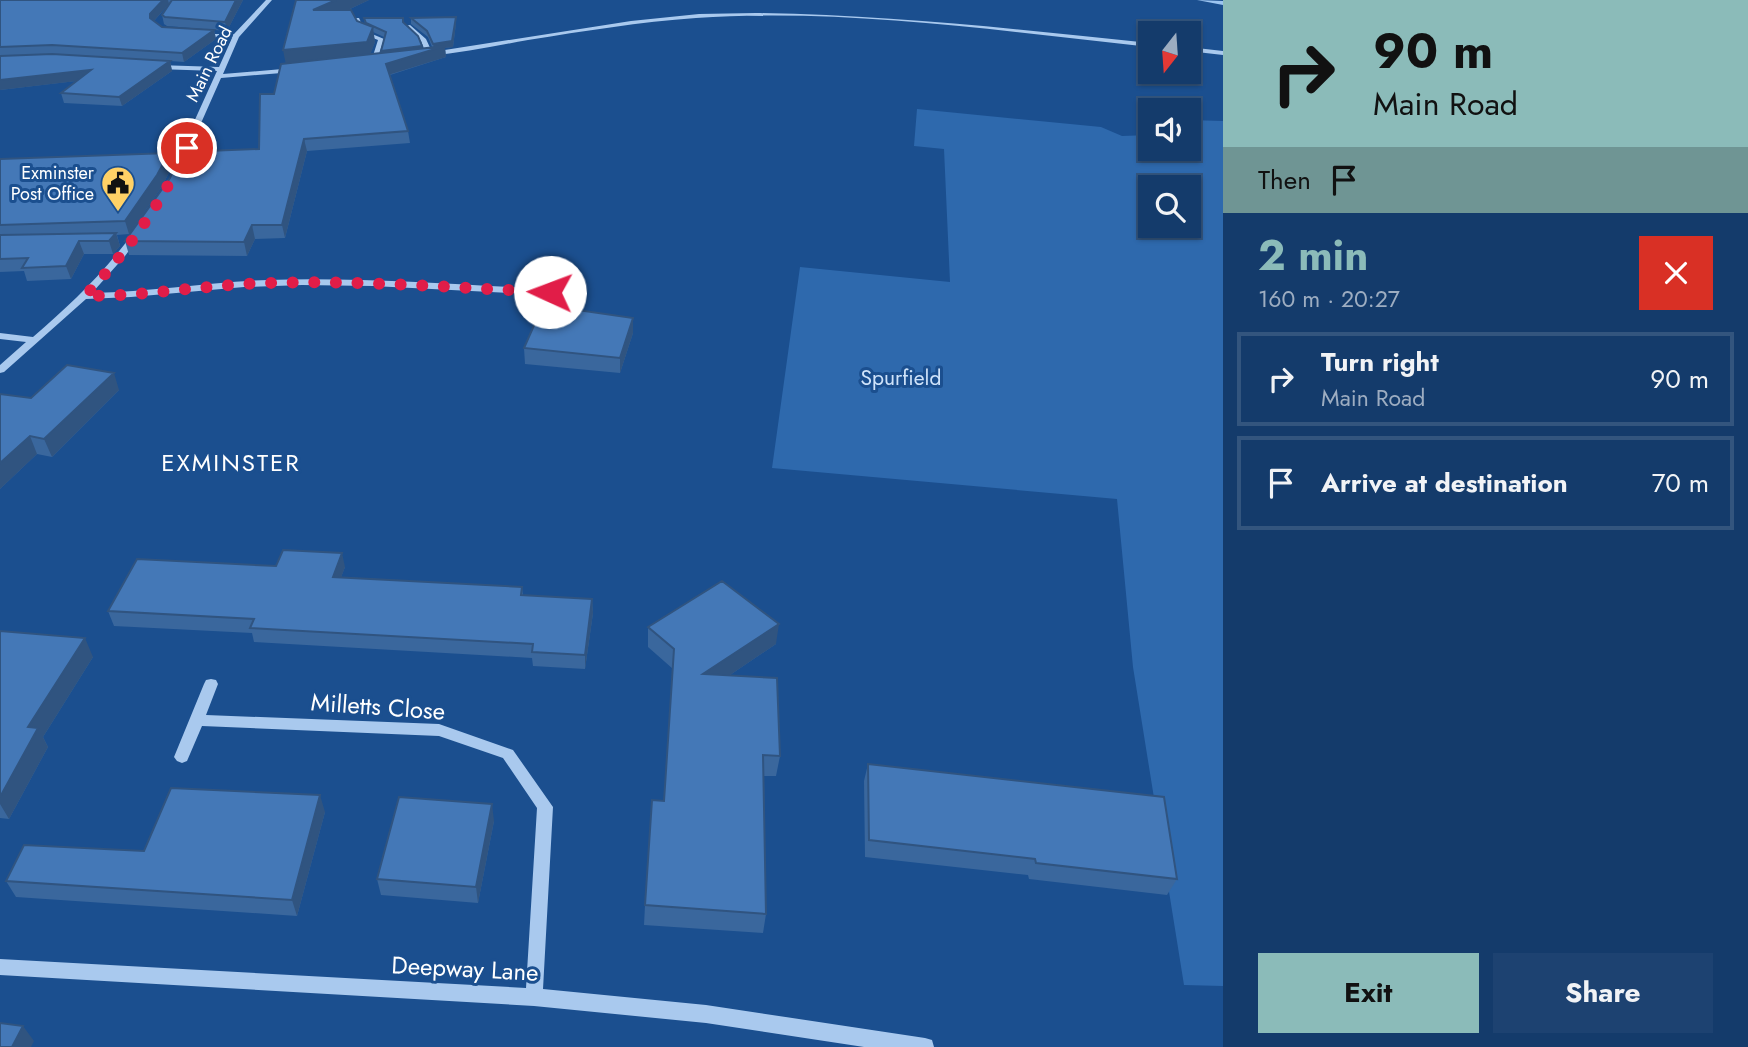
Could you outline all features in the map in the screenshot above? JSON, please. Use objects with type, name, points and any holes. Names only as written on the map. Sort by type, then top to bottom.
[{"type":"street","name":"Main Road","points":[[176,172],[236,36],[269,0]]},
{"type":"street","points":[[415,56],[658,19],[809,14],[904,20],[1138,44]]},
{"type":"street","points":[[357,19],[362,32],[381,39],[374,62]]},
{"type":"street","points":[[408,26],[424,40],[429,54]]},
{"type":"street","points":[[191,34],[236,36]]},
{"type":"street","points":[[1201,50],[1223,53]]},
{"type":"street","points":[[361,64],[388,60]]},
{"type":"street","points":[[153,67],[219,72],[309,69]]},
{"type":"street","points":[[0,370],[85,296],[140,230]]},
{"type":"street","points":[[120,240],[133,240]]},
{"type":"street","points":[[85,296],[125,296],[277,283],[550,292]]},
{"type":"street","points":[[0,337],[34,340]]},
{"type":"street","points":[[182,757],[211,684]]},
{"type":"street","name":"Milletts Close","points":[[197,720],[439,730],[508,754],[545,807],[534,997]]},
{"type":"street","name":"Deepway Lane","points":[[0,967],[534,997],[706,1014],[925,1047]]},
{"type":"green space","name":"Spurfield","points":[[917,109],[1101,127],[1122,136],[1138,135],[1138,161],[1201,161],[1201,120],[1223,121],[1223,986],[1184,985],[1133,667],[1117,499],[772,468],[800,267],[950,282],[944,149],[914,146]]},
{"type":"building","points":[[0,0],[163,0],[150,14],[150,18],[162,27],[214,30],[182,53],[52,45],[0,47]]},
{"type":"building","points":[[172,0],[236,0],[225,22],[165,17],[162,15]]},
{"type":"building","points":[[296,0],[336,0],[313,10],[351,10],[357,21],[373,27],[367,42],[283,50]]},
{"type":"building","points":[[456,17],[452,41],[433,44],[427,31],[411,18]]},
{"type":"building","points":[[364,18],[403,18],[403,22],[418,36],[422,46],[381,51],[386,32],[366,23]]},
{"type":"building","points":[[445,46],[386,64],[408,131],[304,139],[282,225],[252,225],[244,242],[125,241],[170,178],[182,152],[259,149],[260,94],[274,94],[281,64]]},
{"type":"building","points":[[52,54],[170,61],[119,97],[61,93],[91,70],[0,80],[0,56]]},
{"type":"building","points":[[169,153],[125,221],[0,225],[0,159]]},
{"type":"building","points":[[116,233],[109,241],[79,241],[66,266],[22,268],[28,258],[0,259],[0,235]]},
{"type":"building","points":[[543,305],[633,318],[620,358],[524,348]]},
{"type":"building","points":[[67,365],[114,373],[44,439],[30,436],[0,463],[0,394],[31,398]]},
{"type":"building","points":[[283,550],[342,553],[333,577],[522,587],[521,595],[592,599],[585,655],[532,652],[533,644],[250,628],[254,619],[108,611],[137,559],[276,566]]},
{"type":"building","points":[[722,581],[779,624],[703,674],[777,678],[780,756],[763,755],[766,914],[645,905],[652,800],[664,801],[674,649],[648,627]]},
{"type":"building","points":[[0,631],[85,638],[28,727],[38,728],[0,797]]},
{"type":"building","points":[[868,764],[1164,797],[1177,879],[869,840]]},
{"type":"building","points":[[171,788],[320,795],[292,900],[6,881],[24,845],[144,851]]},
{"type":"building","points":[[399,797],[492,804],[476,887],[377,879]]},
{"type":"building","points":[[0,1023],[23,1026],[12,1047],[0,1047]]},
{"type":"waterway","points":[[1200,0],[1223,3]]},
{"type":"place","name":"Exminster Post Office","points":[[118,213]]},
{"type":"district","name":"EXMINSTER","points":[[231,463]]},
{"type":"route","points":[[187,148],[167,190],[133,240],[85,296],[125,296],[265,284],[327,283],[550,292]]}]
